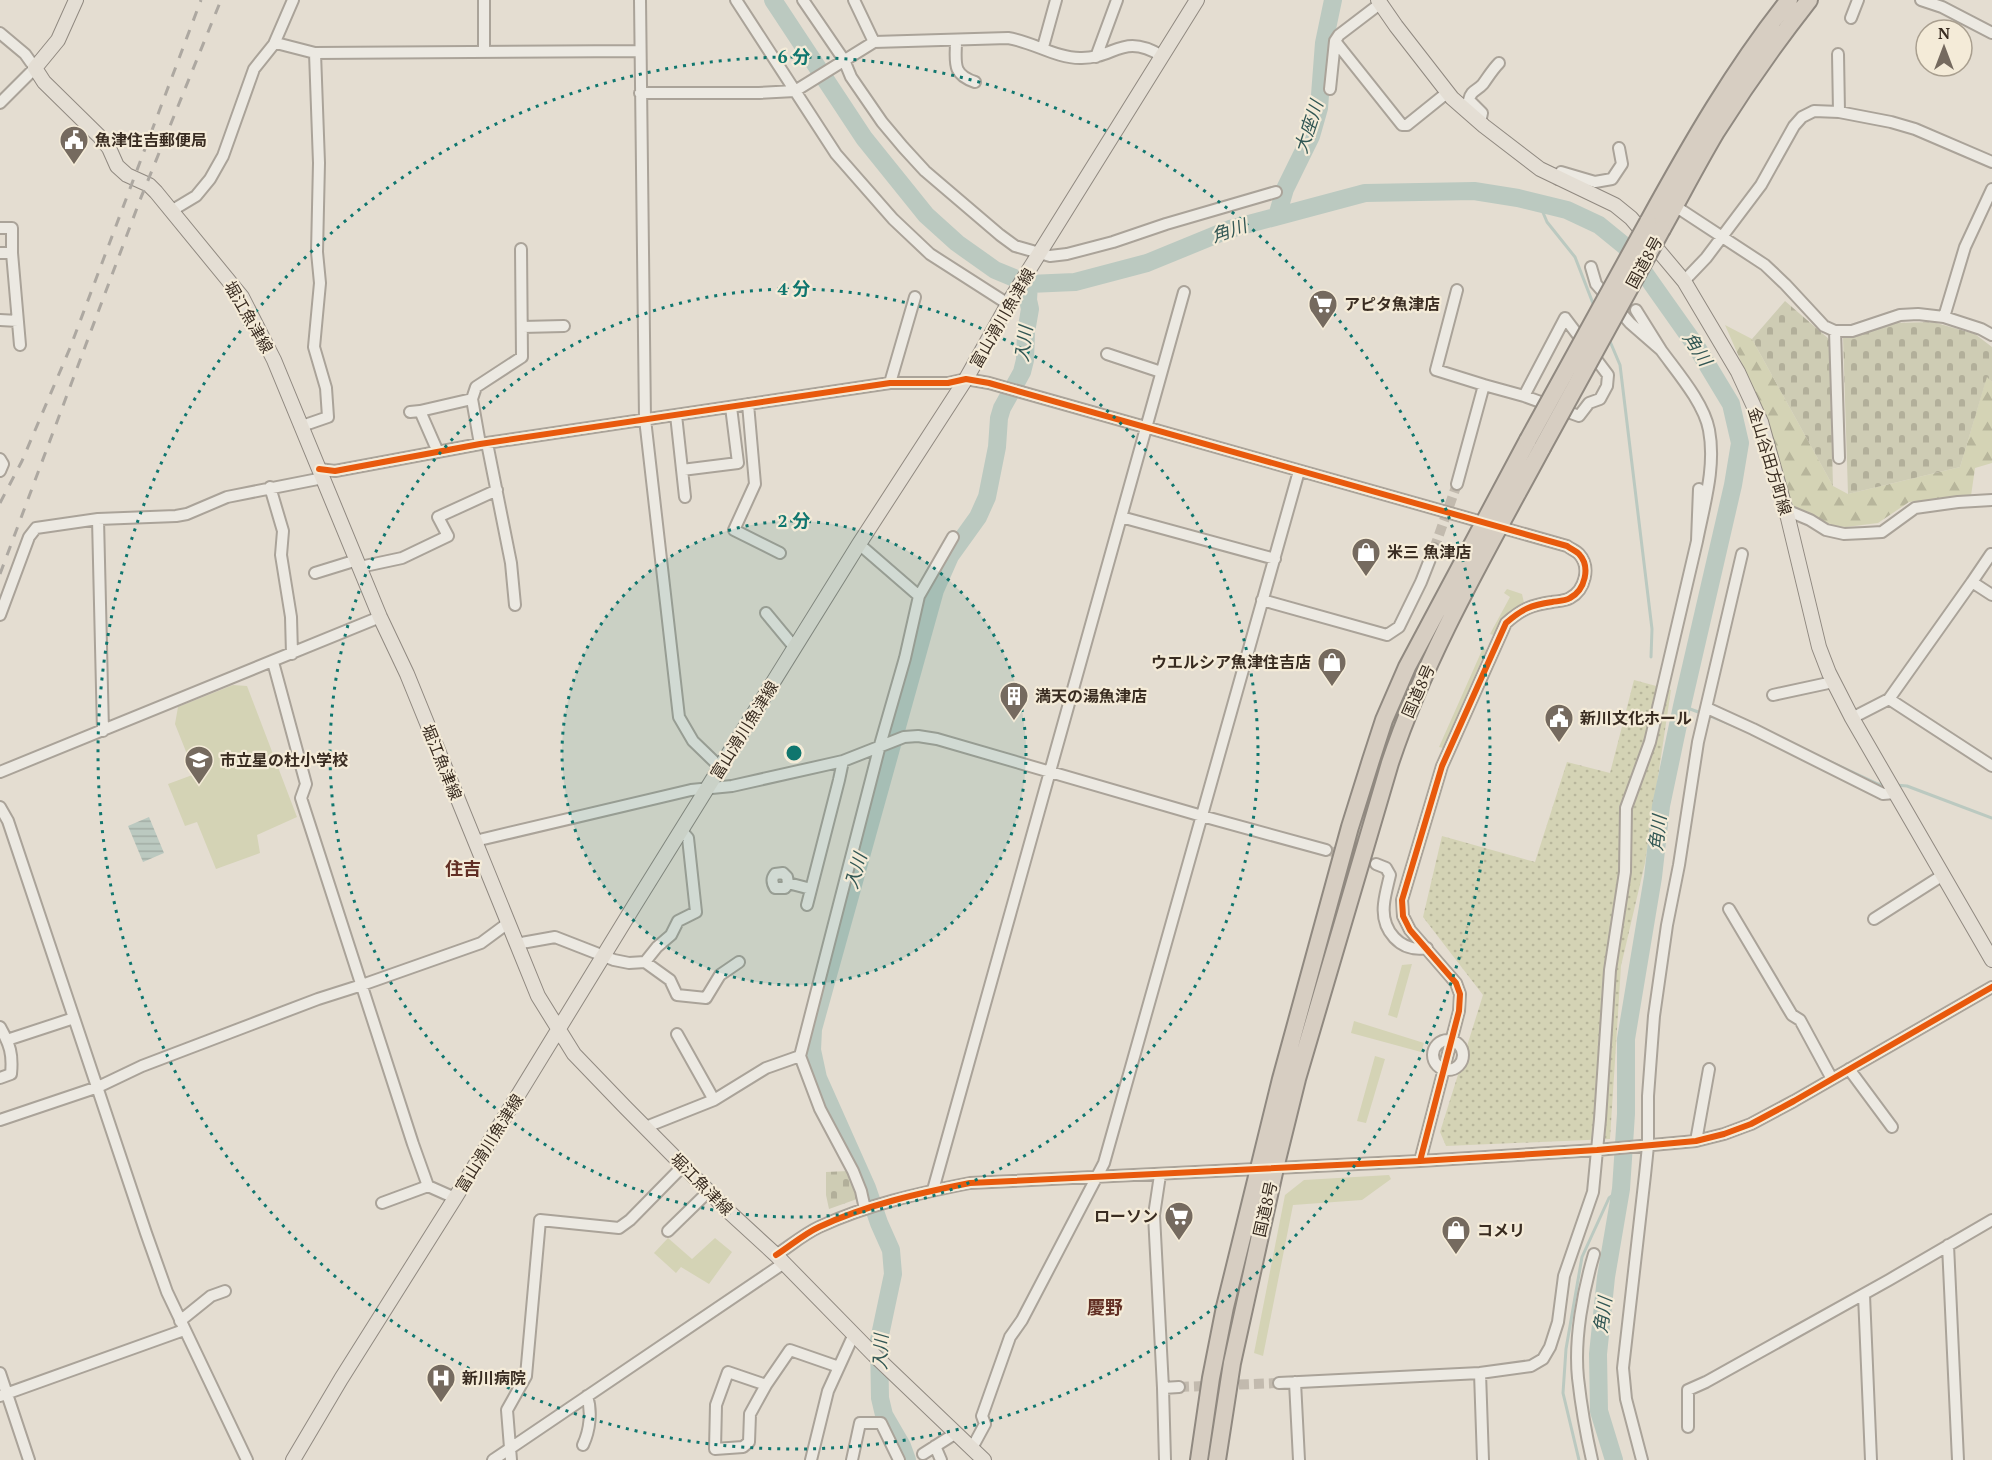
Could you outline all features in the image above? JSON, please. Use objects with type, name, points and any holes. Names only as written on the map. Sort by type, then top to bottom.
[{"type":"highway","name":"国道8号","points":[[1217,1460],[1281,1079],[1350,827],[1384,720],[1407,667],[1492,525],[1655,226],[1701,127],[1761,35],[1789,0]]},
{"type":"highway","name":"国道8号","points":[[1655,226],[1675,206],[1714,135],[1740,94],[1774,44],[1809,0]]},
{"type":"highway","name":"国道8号","points":[[1199,1460],[1211,1378],[1225,1307],[1267,1169]]},
{"type":"main road","points":[[35,68],[58,40],[75,0]]},
{"type":"main road","name":"富山滑川魚津線","points":[[293,1460],[720,767],[859,544],[966,379],[1010,300],[1197,0]]},
{"type":"main road","name":"金山谷田方町線","points":[[1380,2],[1448,92],[1480,123],[1540,169],[1615,205],[1632,218],[1684,281],[1738,372],[1761,422],[1786,510],[1819,647],[1833,682],[1992,960]]},
{"type":"main road","name":"堀江魚津線","points":[[35,68],[44,82],[104,142],[117,166],[127,175],[149,185],[242,297],[274,360],[302,426],[380,617],[407,674],[538,996],[574,1054],[683,1166],[780,1259],[886,1367],[984,1460]]},
{"type":"street","points":[[171,211],[196,196],[210,179],[223,156],[254,69],[274,44],[293,0]]},
{"type":"street","points":[[484,0],[484,52]]},
{"type":"street","points":[[640,0],[645,419],[679,717],[693,741],[720,767]]},
{"type":"street","points":[[736,0],[798,90],[836,154],[893,219],[930,254],[1010,300]]},
{"type":"street","points":[[803,0],[882,122],[924,171],[1015,246],[1050,256],[1067,254],[1276,192]]},
{"type":"street","points":[[854,0],[874,42]]},
{"type":"street","points":[[1043,47],[1056,0]]},
{"type":"street","points":[[1096,57],[1117,0]]},
{"type":"street","points":[[1851,18],[1858,0]]},
{"type":"street","points":[[1921,0],[1942,7],[1992,33]]},
{"type":"street","points":[[1330,89],[1335,41],[1339,35],[1380,2]]},
{"type":"street","points":[[0,33],[25,54],[35,68],[0,103]]},
{"type":"street","points":[[640,93],[759,93],[798,90],[874,42],[1008,38],[1021,40],[1068,57],[1096,57],[1117,48],[1132,46],[1150,49],[1162,56]]},
{"type":"street","points":[[956,40],[956,69],[962,78],[975,82]]},
{"type":"street","points":[[1335,41],[1402,125],[1407,125],[1448,92]]},
{"type":"street","points":[[274,44],[315,53],[640,51]]},
{"type":"street","points":[[302,426],[328,417],[326,388],[314,347],[320,282],[317,252],[319,163],[315,53]]},
{"type":"street","points":[[1838,54],[1839,112]]},
{"type":"street","points":[[1480,123],[1482,113],[1469,99],[1471,92],[1484,83],[1486,77],[1499,63]]},
{"type":"street","points":[[1684,281],[1706,258],[1761,185],[1794,126],[1802,117],[1814,111],[1839,112],[1891,122],[1915,129],[1992,162]]},
{"type":"street","points":[[1557,179],[1561,172],[1594,182],[1612,179],[1622,164],[1619,148]]},
{"type":"street","points":[[1944,317],[1965,247],[1992,191]]},
{"type":"street","points":[[1675,206],[1765,265],[1824,326],[1835,331],[1852,331],[1900,315],[1918,314],[1944,317],[1992,335]]},
{"type":"street","points":[[0,228],[12,228],[20,345]]},
{"type":"street","points":[[515,605],[511,563],[497,490],[471,399],[476,387],[522,357],[521,249]]},
{"type":"street","points":[[0,253],[12,253]]},
{"type":"street","points":[[1591,267],[1596,284],[1623,316],[1662,350]]},
{"type":"street","points":[[1457,290],[1436,370],[1524,396],[1579,416],[1588,403],[1600,399],[1608,375],[1564,318],[1524,396]]},
{"type":"street","points":[[933,1190],[1184,292]]},
{"type":"street","points":[[890,383],[915,297]]},
{"type":"street","points":[[1279,1383],[1480,1373],[1531,1366],[1542,1359],[1550,1347],[1558,1322],[1564,1276],[1593,1192],[1610,970],[1625,872],[1626,808],[1650,742],[1697,541],[1712,462],[1709,428],[1699,406],[1636,310]]},
{"type":"street","points":[[0,320],[18,321]]},
{"type":"street","points":[[522,327],[564,326]]},
{"type":"street","points":[[1835,331],[1839,458]]},
{"type":"street","points":[[1107,354],[1161,372]]},
{"type":"street","points":[[0,615],[29,537],[36,528],[98,519],[187,514],[227,497],[321,474],[484,444],[890,383],[948,383],[966,379],[989,383],[1567,546],[1580,555],[1585,565],[1585,579],[1579,592],[1568,600],[1536,604],[1520,611],[1506,623],[1442,766],[1402,900],[1403,916],[1410,930],[1456,982],[1460,994],[1459,1011],[1420,1161]]},
{"type":"street","points":[[1457,484],[1484,385]]},
{"type":"street","points":[[438,452],[415,412],[471,399]]},
{"type":"street","points":[[748,404],[755,484],[734,530],[780,553]]},
{"type":"street","points":[[682,470],[738,463],[731,407]]},
{"type":"street","points":[[676,415],[685,497]]},
{"type":"street","points":[[0,459],[3,464],[0,471]]},
{"type":"street","points":[[972,1448],[985,1424],[982,1416],[1010,1337],[1022,1320],[1104,1163],[1299,471]]},
{"type":"street","points":[[270,487],[283,531],[281,555],[291,616],[292,654]]},
{"type":"street","points":[[1697,541],[1699,489]]},
{"type":"street","points":[[315,573],[402,558],[448,536],[438,517],[497,490]]},
{"type":"street","points":[[1786,510],[1826,530],[1844,534],[1865,533],[1882,532],[1916,508],[1992,500]]},
{"type":"street","points":[[1121,517],[1275,559]]},
{"type":"street","points":[[98,519],[101,723],[103,731]]},
{"type":"street","points":[[864,1209],[861,1191],[853,1171],[820,1109],[800,1056],[905,658],[919,596],[953,537]]},
{"type":"street","points":[[859,544],[919,596]]},
{"type":"street","points":[[1262,600],[1388,634],[1399,627],[1434,549]]},
{"type":"street","points":[[1642,1460],[1626,1399],[1623,1368],[1646,1146],[1654,1016],[1698,742],[1742,554]]},
{"type":"street","points":[[1852,718],[1890,699],[1991,554]]},
{"type":"street","points":[[1972,582],[1992,595]]},
{"type":"street","points":[[766,613],[795,648]]},
{"type":"street","points":[[0,772],[380,617]]},
{"type":"street","points":[[273,662],[306,784],[301,798],[428,1186]]},
{"type":"street","points":[[1773,695],[1833,682]]},
{"type":"street","points":[[1890,699],[1992,766]]},
{"type":"street","points":[[1707,708],[1883,794],[1891,787]]},
{"type":"street","points":[[475,841],[691,790],[732,786],[843,761],[882,744],[904,737],[918,736],[937,739],[1326,850]]},
{"type":"street","points":[[807,904],[843,761]]},
{"type":"street","points":[[0,807],[8,821],[167,1292],[247,1460]]},
{"type":"street","points":[[645,962],[671,935],[678,921],[696,912],[688,838],[681,830]]},
{"type":"street","points":[[1376,864],[1386,868],[1390,875],[1384,905],[1385,919],[1390,933],[1404,948],[1415,950],[1426,948]]},
{"type":"street","points":[[1874,919],[1943,875]]},
{"type":"street","points":[[788,883],[811,890]]},
{"type":"street","points":[[1729,909],[1792,1015],[1800,1020],[1832,1079]]},
{"type":"street","points":[[0,1120],[98,1087],[142,1066],[318,999],[362,986],[481,943],[508,923]]},
{"type":"street","points":[[516,944],[555,937],[614,960],[629,963],[645,962],[670,980],[677,995],[706,998],[720,975],[740,962]]},
{"type":"street","points":[[493,1460],[780,1259],[817,1228],[864,1209],[933,1190],[969,1183],[1420,1161],[1597,1150],[1696,1141],[1751,1124],[1992,987]]},
{"type":"street","points":[[7,1040],[75,1018]]},
{"type":"street","points":[[0,1027],[12,1056],[11,1074],[0,1078]]},
{"type":"street","points":[[677,1035],[714,1100]]},
{"type":"street","points":[[1444,1071],[1434,1061],[1433,1052],[1436,1045],[1452,1039]]},
{"type":"street","points":[[646,1127],[714,1100],[766,1068],[800,1056]]},
{"type":"street","points":[[1696,1141],[1709,1069]]},
{"type":"street","points":[[1849,1069],[1892,1127]]},
{"type":"street","points":[[511,1460],[507,1410],[526,1376],[540,1220],[619,1228],[630,1220],[683,1166]]},
{"type":"street","points":[[1160,1174],[1154,1215],[1164,1388],[1165,1460]]},
{"type":"street","points":[[382,1203],[428,1186],[455,1198]]},
{"type":"street","points":[[668,1231],[709,1191]]},
{"type":"street","points":[[1688,1426],[1688,1390],[1706,1383],[1992,1220]]},
{"type":"street","points":[[1948,1245],[1958,1460]]},
{"type":"street","points":[[1592,1460],[1578,1377],[1578,1344],[1586,1281],[1594,1254]]},
{"type":"street","points":[[4,1395],[182,1326],[211,1296],[225,1291]]},
{"type":"street","points":[[1864,1294],[1871,1460]]},
{"type":"street","points":[[811,1460],[828,1392],[854,1334]]},
{"type":"street","points":[[766,1385],[728,1372],[716,1405],[715,1449],[743,1448],[749,1442],[750,1414],[766,1385],[790,1350],[839,1366]]},
{"type":"street","points":[[0,1373],[4,1395],[29,1460]]},
{"type":"street","points":[[1480,1373],[1483,1460]]},
{"type":"street","points":[[1295,1382],[1299,1460]]},
{"type":"street","points":[[1164,1388],[1179,1387]]},
{"type":"street","points":[[584,1445],[588,1434],[590,1404],[587,1395]]},
{"type":"street","points":[[852,1460],[860,1423],[881,1423],[899,1460]]},
{"type":"street","points":[[923,1454],[956,1433]]},
{"type":"street","points":[[935,1446],[940,1460]]},
{"type":"green space","points":[[1785,301],[1829,339],[1833,486],[1752,339]]},
{"type":"green space","points":[[1933,322],[1975,334],[1992,347],[1992,382],[1987,377],[1960,467],[1848,494],[1843,337],[1894,323]]},
{"type":"green space","points":[[1725,325],[1752,339],[1833,486],[1848,494],[1960,467],[1987,376],[1992,382],[1992,463],[1975,468],[1971,496],[1909,502],[1878,523],[1846,527],[1824,525],[1795,509],[1782,482],[1765,416]]},
{"type":"green space","points":[[1507,589],[1522,594],[1524,603],[1507,614],[1493,635],[1490,634],[1510,597],[1504,593]]},
{"type":"green space","points":[[1483,648],[1486,650],[1443,748],[1439,747]]},
{"type":"green space","points":[[1634,680],[1671,690],[1645,863],[1621,966],[1610,1139],[1446,1146],[1440,1132],[1483,995],[1423,917],[1442,836],[1535,862],[1567,762],[1610,773]]},
{"type":"green space","points":[[233,685],[247,686],[297,817],[257,835],[260,853],[216,869],[197,822],[185,826],[168,784],[195,774],[175,724],[178,707]]},
{"type":"green space","points":[[1412,964],[1397,1018],[1388,1015],[1402,965]]},
{"type":"green space","points":[[1354,1021],[1424,1043],[1421,1052],[1351,1033]]},
{"type":"green space","points":[[1375,1056],[1385,1059],[1366,1123],[1357,1121]]},
{"type":"green space","points":[[849,1171],[859,1195],[857,1199],[829,1209],[826,1195],[826,1172]]},
{"type":"green space","points":[[1389,1175],[1391,1179],[1362,1200],[1293,1205],[1263,1356],[1254,1353],[1285,1195],[1304,1180]]},
{"type":"green space","points":[[668,1238],[692,1259],[715,1238],[732,1252],[709,1284],[681,1267],[676,1273],[654,1253]]},
{"type":"shaded area","points":[[149,817],[164,853],[143,862],[128,826]]},
{"type":"waterway","name":"角川","points":[[773,0],[864,138],[926,215],[957,243],[995,270],[1029,284],[1075,282],[1147,263],[1230,229],[1365,193],[1474,191],[1518,198],[1567,210],[1599,225],[1626,247],[1696,346],[1731,404],[1740,443],[1733,485],[1661,806],[1653,877],[1626,1039],[1626,1114],[1621,1189],[1606,1277],[1598,1354],[1599,1411],[1614,1460]]},
{"type":"waterway","name":"大座川","points":[[1277,216],[1285,189],[1311,136],[1319,108],[1324,43],[1333,0]]},
{"type":"waterway","points":[[1539,203],[1547,222],[1575,257],[1594,306]]},
{"type":"waterway","name":"入川","points":[[907,1460],[902,1446],[884,1415],[880,1398],[879,1340],[893,1274],[891,1250],[867,1188],[818,1078],[812,1050],[813,1029],[935,590],[950,556],[978,517],[987,497],[997,447],[999,418],[1022,372],[1025,360],[1030,309],[1029,284]]},
{"type":"waterway","points":[[1609,339],[1620,365],[1652,629],[1651,657]]},
{"type":"waterway","points":[[1682,706],[1701,713]]},
{"type":"waterway","points":[[1708,715],[1737,727]]},
{"type":"waterway","points":[[1820,757],[1878,784],[1885,785]]},
{"type":"waterway","points":[[1895,785],[1907,786],[1992,818]]},
{"type":"waterway","points":[[1579,1460],[1563,1393],[1566,1349],[1582,1257],[1609,1198],[1621,1189]]},
{"type":"tunnel","points":[[1434,549],[1457,484]]},
{"type":"tunnel","points":[[1326,850],[1376,864]]},
{"type":"tunnel","points":[[1179,1387],[1279,1383]]},
{"type":"railway","points":[[0,503],[22,461],[70,348],[201,0]]},
{"type":"railway","points":[[0,574],[140,200],[221,0]]},
{"type":"cycle path","points":[[319,469],[335,471],[480,444],[890,383],[948,383],[966,379],[989,383],[1567,546],[1575,551],[1583,559],[1585,565],[1585,578],[1579,590],[1566,600],[1527,608],[1506,623],[1442,766],[1402,900],[1403,916],[1410,930],[1456,983],[1460,994],[1459,1011],[1420,1161]]},
{"type":"cycle path","points":[[776,1255],[813,1230],[855,1212],[970,1183],[1420,1161],[1597,1150],[1696,1141],[1751,1124],[1992,987]]},
{"type":"place","name":"魚津住吉郵便局","points":[[74,166]]},
{"type":"place","name":"アピタ魚津店","points":[[1323,330]]},
{"type":"place","name":"米三 魚津店","points":[[1366,578]]},
{"type":"place","name":"ウエルシア魚津住吉店","points":[[1332,688]]},
{"type":"place","name":"満天の湯魚津店","points":[[1014,722]]},
{"type":"place","name":"新川文化ホール","points":[[1559,744]]},
{"type":"place","name":"市立星の杜小学校","points":[[199,786]]},
{"type":"place","name":"ローソン","points":[[1179,1242]]},
{"type":"place","name":"コメリ","points":[[1456,1256]]},
{"type":"place","name":"新川病院","points":[[441,1404]]},
{"type":"district","name":"住吉","points":[[463,869]]},
{"type":"district","name":"慶野","points":[[1105,1308]]}]
